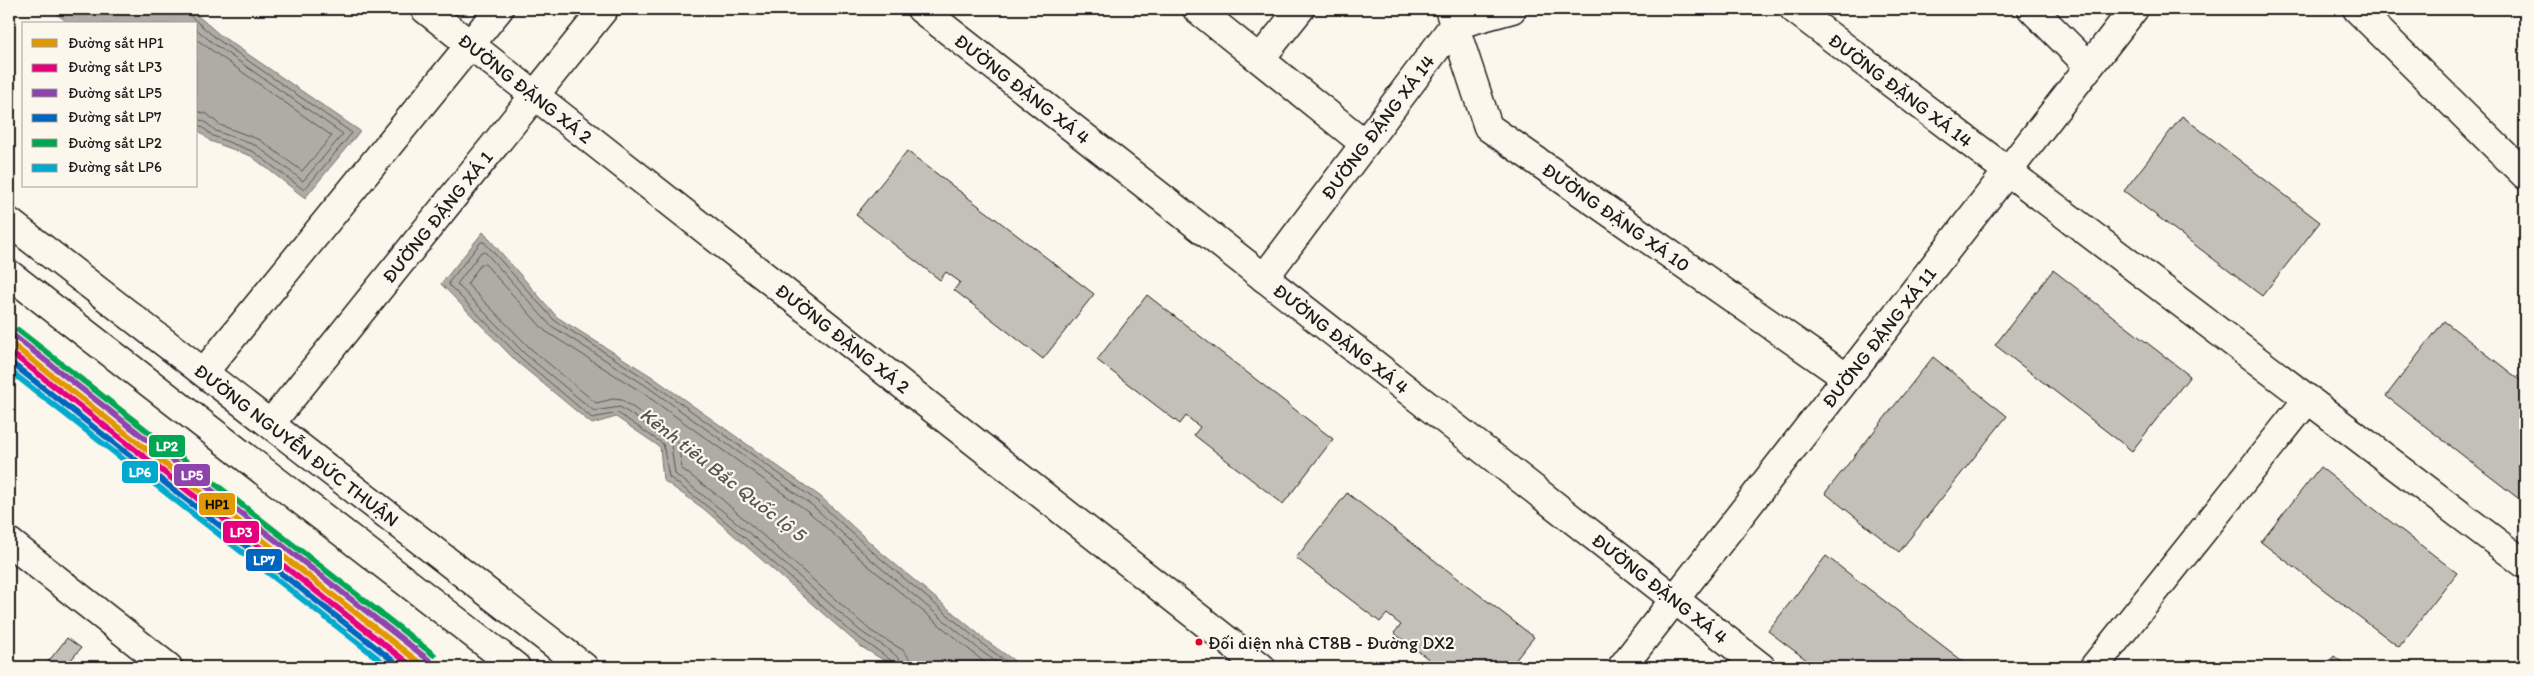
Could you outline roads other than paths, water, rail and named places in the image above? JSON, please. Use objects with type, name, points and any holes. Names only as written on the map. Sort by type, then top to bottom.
[{"type":"main road","name":"ĐƯỜNG ĐẶNG XÁ 2","points":[[425,9],[1261,667]]},
{"type":"main road","points":[[178,405],[499,9]]},
{"type":"main road","name":"ĐƯỜNG ĐẶNG XÁ 1","points":[[244,456],[604,9]]},
{"type":"main road","name":"ĐƯỜNG ĐẶNG XÁ 4","points":[[921,9],[1761,667]]},
{"type":"main road","points":[[1198,9],[1366,144]]},
{"type":"main road","points":[[1260,59],[1300,9]]},
{"type":"main road","points":[[1452,17],[1512,9]]},
{"type":"main road","name":"ĐƯỜNG ĐẶNG XÁ 14","points":[[1794,9],[2525,564]]},
{"type":"main road","points":[[2032,9],[2089,66]]},
{"type":"main road","name":"ĐƯỜNG ĐẶNG XÁ 11","points":[[1622,667],[2134,9]]},
{"type":"main road","points":[[2357,9],[2525,175]]},
{"type":"main road","name":"ĐƯỜNG ĐẶNG XÁ 14","points":[[1264,278],[1366,144],[1452,17]]},
{"type":"main road","name":"ĐƯỜNG ĐẶNG XÁ 10","points":[[1452,17],[1488,127],[1847,378]]},
{"type":"main road","name":"ĐƯỜNG NGUYỄN ĐỨC THUẬN","points":[[9,222],[584,667]]},
{"type":"main road","points":[[9,274],[516,667]]},
{"type":"main road","points":[[2094,667],[2308,399]]},
{"type":"main road","points":[[9,542],[168,667]]},
{"type":"water","points":[[50,9],[190,9],[220,35],[360,131],[305,198],[251,156],[210,141],[198,130],[198,22],[67,22]]},
{"type":"water","name":"Kênh tiêu Bắc Quốc lộ 5","points":[[483,232],[557,317],[651,376],[821,497],[877,549],[988,642],[1023,667],[895,667],[860,646],[704,509],[663,480],[660,447],[616,417],[592,424],[517,362],[441,284]]},
{"type":"rail line","name":"LP2","points":[[18,330],[434,655]]},
{"type":"rail line","name":"LP5","points":[[14,336],[430,661]]},
{"type":"rail line","name":"HP1","points":[[9,342],[425,667]]},
{"type":"rail line","name":"LP3","points":[[9,351],[413,667]]},
{"type":"rail line","name":"LP7","points":[[9,361],[401,667]]},
{"type":"rail line","name":"LP6","points":[[9,370],[389,667]]},
{"type":"place","name":"Đối diện nhà CT8B - Đường DX2","points":[[1199,642]]}]
